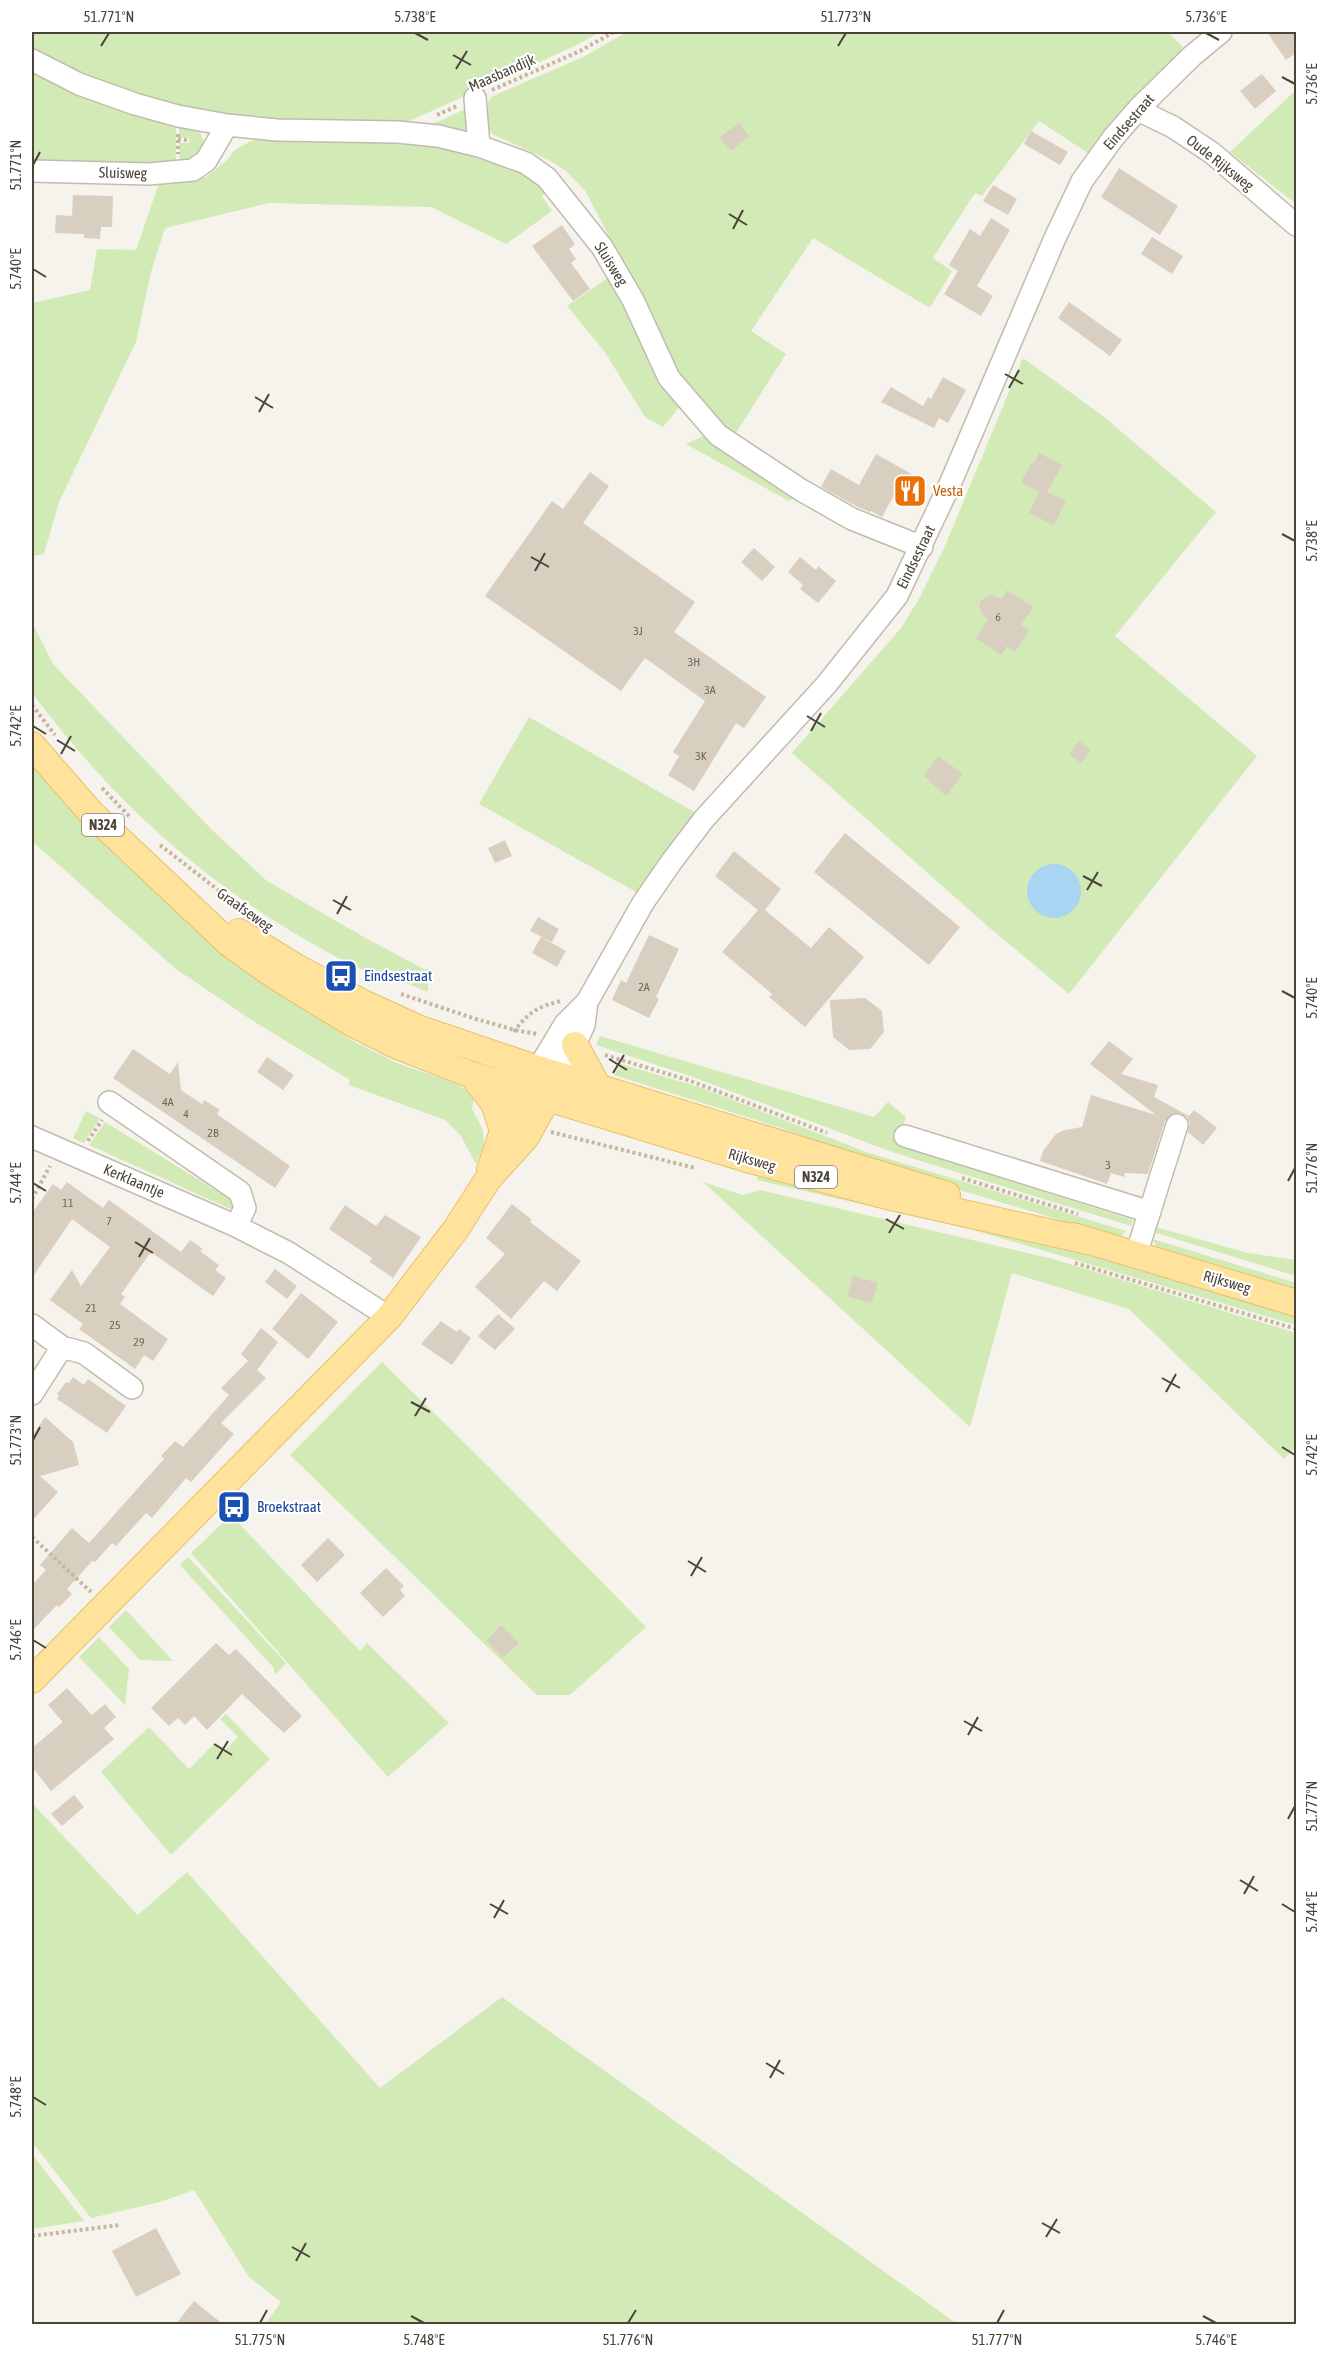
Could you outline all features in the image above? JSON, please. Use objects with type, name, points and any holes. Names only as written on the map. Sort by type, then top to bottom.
[{"type":"main road","name":"Graafseweg","points":[[32,745],[92,814],[139,860],[182,897],[230,944],[275,976],[350,1022],[395,1046],[472,1075],[537,1095]]},
{"type":"main road","name":"Graafseweg","points":[[182,897],[296,967],[363,1003],[420,1029],[549,1072]]},
{"type":"main road","points":[[575,1045],[598,1087]]},
{"type":"main road","name":"Rijksweg","points":[[549,1072],[852,1164],[1088,1241],[1296,1303]]},
{"type":"main road","points":[[32,1680],[389,1317],[456,1229],[488,1179],[526,1137],[537,1095],[549,1072]]},
{"type":"main road","points":[[472,1075],[494,1103],[503,1131]]},
{"type":"main road","name":"Rijksweg","points":[[537,1095],[754,1161],[865,1190],[1088,1241]]},
{"type":"main road","points":[[488,1179],[503,1131],[537,1095]]},
{"type":"street","name":"Eindsestraat","points":[[549,1072],[565,1024],[590,996],[643,903],[672,861],[704,819],[826,685],[897,596],[922,546],[1055,238],[1082,181],[1113,138],[1138,110],[1192,56],[1221,32]]},
{"type":"street","name":"Sluisweg","points":[[32,60],[79,84],[135,104],[178,116],[227,125],[277,130],[398,132],[438,136],[479,146],[525,163],[547,178],[602,247],[633,300],[669,378],[718,435],[801,490],[852,519],[922,546]]},
{"type":"street","points":[[475,98],[479,146]]},
{"type":"street","name":"Oude Rijksweg","points":[[1138,110],[1173,128],[1212,153],[1296,225]]},
{"type":"street","name":"Sluisweg","points":[[32,171],[149,174],[193,170],[206,161],[227,125]]},
{"type":"street","name":"Eindsestraat","points":[[549,1072],[575,1045],[584,1025],[590,996]]},
{"type":"street","points":[[111,1103],[240,1192],[245,1208],[236,1226]]},
{"type":"street","points":[[1136,1255],[1177,1125]]},
{"type":"street","name":"Kerklaantje","points":[[32,1137],[236,1226],[290,1253],[389,1317]]},
{"type":"street","points":[[905,1137],[1150,1212]]},
{"type":"street","points":[[32,1325],[63,1347],[84,1353],[132,1388]]},
{"type":"street","points":[[32,1394],[63,1347]]},
{"type":"path","name":"Maasbandijk","points":[[398,132],[580,51],[614,32]]},
{"type":"path","points":[[178,116],[178,172]]},
{"type":"path","points":[[178,139],[187,140]]},
{"type":"path","points":[[32,705],[57,737]]},
{"type":"path","points":[[100,786],[131,818]]},
{"type":"path","name":"Graafseweg","points":[[155,841],[252,916]]},
{"type":"path","points":[[392,991],[515,1030],[531,1011],[542,1005],[590,996]]},
{"type":"path","points":[[32,1199],[111,1103]]},
{"type":"path","points":[[32,1537],[104,1605]]},
{"type":"path","points":[[32,2236],[120,2225]]},
{"type":"green space","points":[[32,32],[600,32],[577,45],[405,123],[279,122],[192,110],[82,77],[32,51]]},
{"type":"green space","points":[[627,32],[1168,32],[1187,52],[1161,70],[1148,83],[1088,153],[1039,121],[982,196],[975,193],[933,258],[952,271],[930,308],[813,238],[751,331],[786,354],[734,436],[723,429],[676,374],[640,296],[586,192],[566,171],[549,160],[492,134],[488,128],[488,102],[491,97],[583,57]]},
{"type":"green space","points":[[32,69],[176,123],[176,164],[32,165]]},
{"type":"green space","points":[[1296,90],[1296,204],[1230,152]]},
{"type":"green space","points":[[470,107],[471,131],[433,124]]},
{"type":"green space","points":[[179,123],[196,128],[204,143],[195,157],[180,163],[179,143],[189,143],[189,138],[179,137]]},
{"type":"green space","points":[[275,138],[400,142],[461,150],[520,169],[551,187],[542,196],[552,211],[506,244],[431,207],[269,203],[165,228],[151,272],[136,342],[59,502],[44,554],[32,556],[32,303],[90,290],[97,249],[136,250],[160,180],[206,177],[226,161],[236,149],[253,140]]},
{"type":"green space","points":[[612,275],[681,405],[663,427],[645,417],[604,351],[567,306]]},
{"type":"green space","points":[[1023,358],[1103,416],[1216,512],[1115,636],[1257,756],[1069,994],[991,929],[792,753],[901,628],[920,597],[945,546]]},
{"type":"green space","points":[[707,434],[796,496],[789,501],[686,444]]},
{"type":"green space","points":[[32,622],[53,664],[213,831],[267,881],[369,940],[426,970],[428,968],[428,992],[381,973],[378,978],[325,951],[276,922],[230,891],[145,821],[68,739],[32,693]]},
{"type":"green space","points":[[529,717],[696,813],[665,852],[638,893],[479,804]]},
{"type":"green space","points":[[32,763],[91,829],[260,972],[285,998],[355,1042],[397,1063],[457,1084],[474,1096],[472,1109],[483,1130],[484,1145],[476,1164],[461,1136],[445,1120],[349,1085],[350,1080],[250,1019],[176,969],[32,841]]},
{"type":"green space","points":[[600,1036],[874,1117],[888,1102],[906,1117],[897,1145],[1133,1220],[1131,1226],[892,1152],[690,1076],[596,1045]]},
{"type":"green space","points":[[621,1064],[699,1087],[866,1152],[1126,1231],[1119,1238],[914,1176],[781,1128],[614,1075]]},
{"type":"green space","points":[[86,1111],[100,1118],[84,1143],[73,1138]]},
{"type":"green space","points":[[105,1122],[235,1202],[237,1212],[89,1145]]},
{"type":"green space","points":[[758,1175],[1049,1244],[1296,1315],[1296,1325],[970,1229],[757,1180]]},
{"type":"green space","points":[[703,1182],[743,1195],[760,1190],[1053,1259],[1296,1333],[1296,1447],[1284,1459],[1129,1309],[1012,1273],[970,1427]]},
{"type":"green space","points":[[1155,1227],[1248,1253],[1296,1260],[1296,1276],[1153,1232]]},
{"type":"green space","points":[[1153,1239],[1296,1283],[1296,1291],[1157,1249]]},
{"type":"green space","points":[[382,1362],[646,1627],[570,1695],[537,1695],[290,1455]]},
{"type":"green space","points":[[231,1515],[360,1651],[367,1643],[449,1723],[388,1777],[191,1553]]},
{"type":"green space","points":[[188,1557],[286,1663],[275,1675],[273,1667],[180,1565]]},
{"type":"green space","points":[[126,1610],[173,1661],[140,1660],[109,1627]]},
{"type":"green space","points":[[99,1637],[129,1669],[125,1705],[79,1657]]},
{"type":"green space","points":[[226,1714],[270,1759],[171,1855],[101,1772],[149,1727],[189,1769],[216,1742],[224,1751],[238,1737],[220,1719]]},
{"type":"green space","points":[[32,1803],[138,1915],[187,1872],[380,2088],[502,1997],[957,2324],[265,2324],[281,2302],[249,2277],[194,2190],[160,2202],[91,2218],[32,2142]]},
{"type":"green space","points":[[32,2154],[84,2221],[32,2229]]},
{"type":"water","points":[[1054,864],[1064,866],[1073,872],[1079,881],[1081,891],[1079,901],[1073,910],[1064,916],[1054,918],[1044,916],[1035,910],[1029,901],[1027,891],[1029,881],[1035,872],[1044,866]]},
{"type":"building","points":[[1267,32],[1296,32],[1296,53],[1286,60]]},
{"type":"building","points":[[1262,74],[1276,91],[1255,109],[1240,91]]},
{"type":"building","points":[[739,123],[749,136],[731,151],[720,137]]},
{"type":"building","points":[[1031,131],[1068,152],[1060,165],[1024,144]]},
{"type":"building","points":[[1119,168],[1178,206],[1160,235],[1101,197]]},
{"type":"building","points":[[993,185],[1017,199],[1008,215],[983,201]]},
{"type":"building","points":[[73,195],[113,196],[112,227],[101,227],[100,239],[84,238],[84,234],[55,233],[56,215],[72,216]]},
{"type":"building","points":[[991,218],[1010,230],[977,286],[993,296],[981,316],[944,294],[958,271],[949,265],[970,229],[980,236]]},
{"type":"building","points":[[562,225],[575,244],[569,249],[576,259],[571,263],[590,289],[573,301],[532,246]]},
{"type":"building","points":[[1152,237],[1183,256],[1172,274],[1141,254]]},
{"type":"building","points":[[1069,302],[1122,340],[1110,356],[1058,318]]},
{"type":"building","points":[[943,377],[966,390],[948,423],[939,418],[934,428],[881,402],[891,387],[923,406],[928,397],[931,399]]},
{"type":"building","points":[[1039,453],[1062,465],[1047,492],[1066,501],[1054,525],[1029,513],[1039,492],[1021,482]]},
{"type":"building","points":[[876,454],[924,481],[909,507],[893,497],[882,517],[821,487],[831,469],[859,485]]},
{"type":"building","points":[[590,472],[609,486],[583,523],[695,602],[674,632],[766,697],[744,728],[736,723],[694,791],[668,775],[679,756],[673,752],[705,701],[645,658],[621,691],[485,596],[552,501],[563,509]]},
{"type":"building","points":[[754,548],[775,567],[762,581],[741,562]]},
{"type":"building","points":[[800,557],[816,570],[818,566],[836,581],[818,603],[800,589],[803,585],[788,572]]},
{"type":"building","points":[[1007,590],[1033,607],[1021,625],[1029,631],[1015,652],[1007,646],[1001,655],[976,638],[988,620],[981,612],[979,606],[981,600],[991,595],[1002,599]]},
{"type":"building","points":[[1079,741],[1091,750],[1081,763],[1069,754]]},
{"type":"building","points":[[938,756],[963,774],[946,796],[924,776]]},
{"type":"building","points":[[845,833],[960,927],[929,965],[814,872]]},
{"type":"building","points":[[505,840],[512,856],[495,863],[488,848]]},
{"type":"building","points":[[734,851],[781,889],[765,910],[811,948],[829,927],[864,957],[805,1027],[769,997],[772,994],[722,952],[758,910],[715,876]]},
{"type":"building","points":[[538,917],[559,929],[552,942],[530,931]]},
{"type":"building","points":[[649,935],[679,949],[656,997],[659,999],[649,1018],[612,1000],[621,980],[626,983]]},
{"type":"building","points":[[541,937],[566,951],[557,967],[532,953]]},
{"type":"building","points":[[865,998],[882,1011],[884,1032],[870,1049],[849,1050],[833,1037],[830,1000]]},
{"type":"building","points":[[1109,1041],[1133,1059],[1121,1074],[1158,1085],[1154,1097],[1189,1116],[1194,1110],[1217,1128],[1203,1145],[1188,1132],[1190,1123],[1187,1117],[1181,1113],[1174,1113],[1165,1121],[1148,1174],[1125,1173],[1124,1177],[1111,1173],[1107,1184],[1040,1161],[1043,1151],[1056,1134],[1082,1127],[1091,1095],[1156,1115],[1090,1064]]},
{"type":"building","points":[[133,1049],[170,1074],[178,1062],[181,1090],[202,1104],[204,1100],[220,1110],[217,1114],[290,1166],[275,1188],[113,1078]]},
{"type":"building","points":[[267,1057],[294,1075],[283,1090],[257,1072]]},
{"type":"building","points":[[67,1182],[103,1208],[109,1200],[181,1252],[190,1240],[203,1249],[200,1251],[219,1265],[215,1270],[226,1278],[213,1296],[151,1252],[121,1294],[125,1297],[120,1304],[168,1339],[153,1361],[144,1355],[135,1369],[79,1329],[83,1324],[50,1300],[72,1270],[81,1286],[110,1247],[72,1219],[32,1278],[32,1213],[53,1184],[61,1190]]},
{"type":"building","points":[[512,1204],[532,1220],[530,1222],[581,1261],[557,1291],[544,1281],[511,1319],[475,1287],[505,1254],[486,1238]]},
{"type":"building","points":[[345,1205],[376,1226],[385,1215],[421,1237],[393,1278],[370,1262],[372,1258],[329,1229]]},
{"type":"building","points":[[275,1269],[297,1286],[287,1299],[265,1282]]},
{"type":"building","points":[[853,1276],[878,1283],[871,1303],[847,1296]]},
{"type":"building","points":[[301,1293],[338,1322],[308,1359],[272,1329]]},
{"type":"building","points":[[498,1314],[515,1329],[495,1350],[478,1336]]},
{"type":"building","points":[[441,1321],[457,1332],[459,1329],[471,1338],[452,1365],[421,1344]]},
{"type":"building","points":[[261,1328],[278,1342],[257,1370],[266,1378],[221,1423],[234,1434],[191,1482],[186,1478],[152,1518],[146,1513],[116,1546],[112,1543],[95,1562],[92,1561],[67,1589],[72,1594],[59,1607],[57,1605],[32,1631],[32,1585],[46,1570],[40,1565],[72,1528],[89,1543],[164,1459],[161,1456],[175,1441],[183,1447],[229,1395],[221,1388],[248,1361],[241,1354]]},
{"type":"building","points":[[73,1377],[84,1385],[88,1379],[126,1406],[107,1433],[57,1399],[59,1396],[57,1394]]},
{"type":"building","points":[[45,1417],[73,1442],[79,1465],[40,1476],[58,1492],[32,1521],[32,1436]]},
{"type":"building","points":[[328,1538],[345,1555],[317,1582],[301,1565]]},
{"type":"building","points":[[386,1568],[404,1586],[400,1590],[405,1596],[383,1617],[360,1593]]},
{"type":"building","points":[[501,1625],[519,1643],[503,1658],[486,1641]]},
{"type":"building","points":[[216,1643],[229,1655],[236,1649],[302,1716],[284,1733],[242,1694],[207,1730],[194,1716],[185,1725],[178,1718],[169,1726],[151,1708]]},
{"type":"building","points":[[67,1688],[92,1715],[105,1704],[116,1717],[104,1728],[114,1739],[51,1791],[32,1767],[32,1748],[63,1722],[48,1705]]},
{"type":"building","points":[[74,1795],[84,1807],[62,1826],[51,1814]]},
{"type":"building","points":[[156,2228],[181,2274],[136,2297],[112,2251]]},
{"type":"building","points":[[194,2301],[224,2325],[175,2325]]},
{"type":"place","name":"Vesta","points":[[910,491]]},
{"type":"place","name":"Eindsestraat","points":[[341,976]]},
{"type":"place","name":"Broekstraat","points":[[234,1507]]}]
